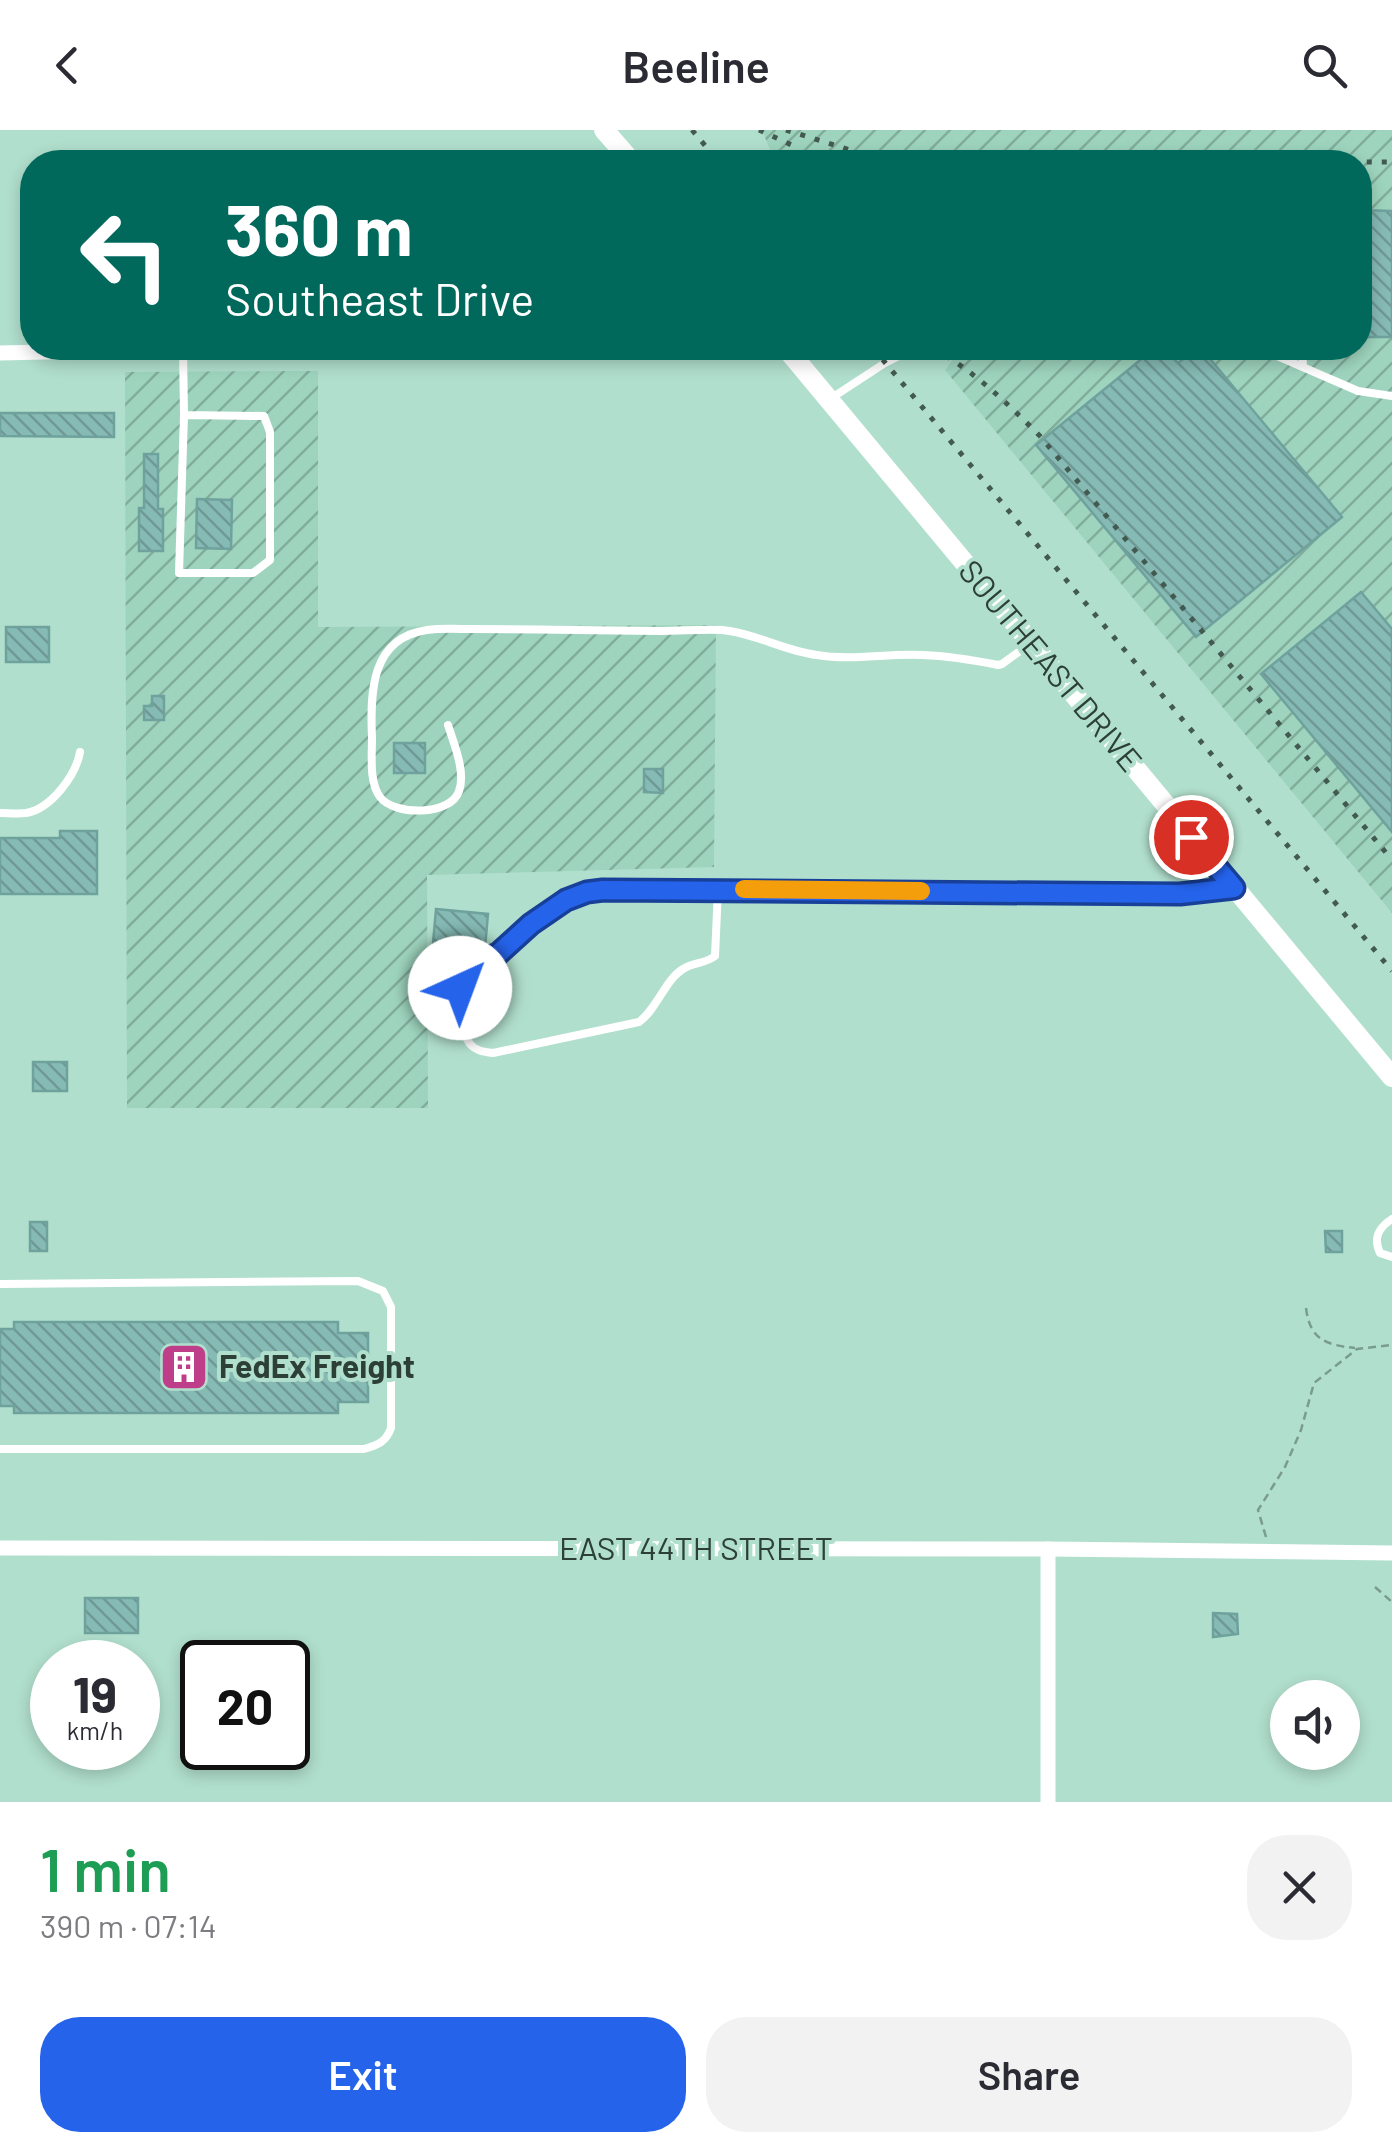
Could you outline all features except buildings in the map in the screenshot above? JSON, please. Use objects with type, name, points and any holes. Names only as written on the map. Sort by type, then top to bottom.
[{"type":"main road","points":[[604,130],[622,150]]},
{"type":"main road","name":"SOUTHEAST DRIVE","points":[[796,360],[1392,1077]]},
{"type":"street","name":"EAST 44TH STREET","points":[[0,1548],[1392,1553]]},
{"type":"street","points":[[1048,1549],[1048,1802]]},
{"type":"lane","points":[[183,360],[179,573],[253,573],[270,560],[270,432],[264,416],[184,415]]},
{"type":"lane","points":[[829,400],[889,360]]},
{"type":"lane","points":[[1286,360],[1358,392],[1392,396]]},
{"type":"lane","points":[[1303,360],[1303,367]]},
{"type":"lane","points":[[448,725],[461,774],[457,798],[427,810],[388,805],[374,785],[371,721],[376,677],[388,648],[420,631],[723,630],[816,656],[920,655],[998,664],[1031,644]]},
{"type":"lane","points":[[0,813],[30,813],[53,799],[78,763],[80,752]]},
{"type":"lane","points":[[718,889],[715,956],[680,971],[639,1022],[493,1053],[481,1051],[468,1042],[462,1014],[462,968],[498,954],[531,924],[566,900],[587,892],[718,889],[1180,894],[1234,888]]},
{"type":"lane","points":[[1392,1219],[1381,1226],[1376,1236],[1380,1254],[1392,1256]]},
{"type":"lane","points":[[0,1284],[358,1281],[383,1291],[390,1307],[390,1428],[388,1438],[378,1446],[0,1449]]},
{"type":"path","points":[[1306,1308],[1310,1329],[1330,1344],[1357,1348],[1392,1345]]},
{"type":"path","points":[[1271,1552],[1258,1510],[1285,1468],[1302,1430],[1314,1383],[1357,1348]]},
{"type":"path","points":[[1376,1587],[1392,1602]]},
{"type":"shaded area","points":[[762,130],[1392,130],[1392,913],[945,370],[952,360],[1372,360],[1372,150],[770,150]]},
{"type":"shaded area","points":[[318,371],[318,627],[716,625],[714,867],[427,875],[428,1108],[127,1108],[125,372]]},
{"type":"railway","points":[[692,130],[709,150]]},
{"type":"railway","points":[[759,130],[796,147]]},
{"type":"railway","points":[[786,130],[850,150]]},
{"type":"railway","points":[[1372,162],[1392,162]]},
{"type":"railway","points":[[883,360],[1392,971]]},
{"type":"railway","points":[[952,360],[1040,436],[1392,860]]},
{"type":"slow traffic","points":[[744,889],[921,891]]},
{"type":"place","name":"FedEx Freight","points":[[184,1367]]},
{"type":"route","points":[[460,988],[462,968],[498,954],[546,913],[587,892],[758,889],[1195,894],[1234,888],[1191,837]]}]
